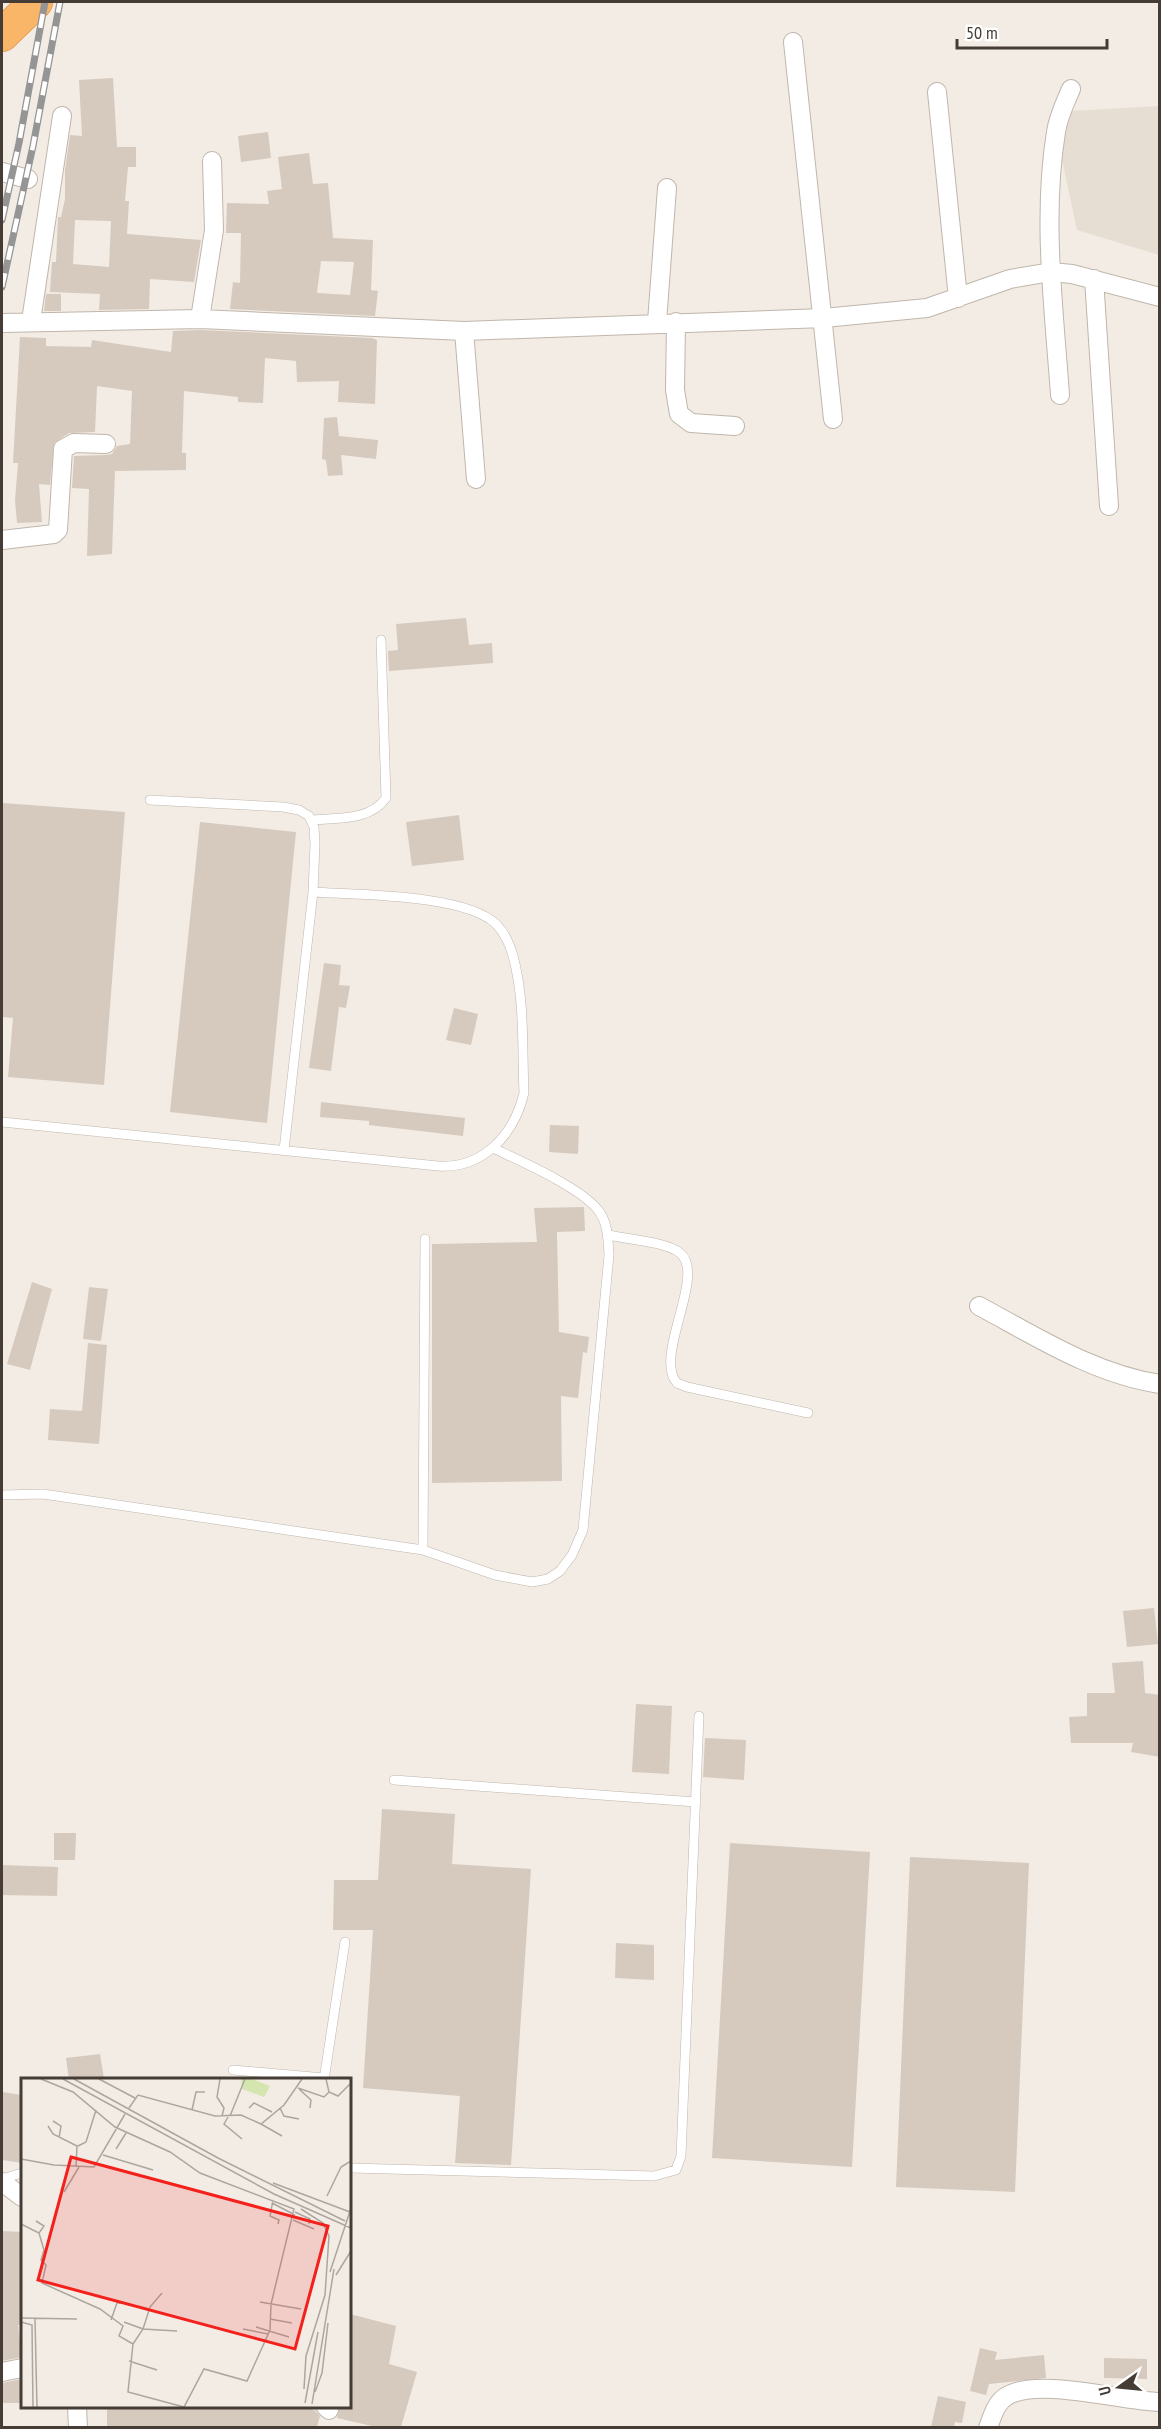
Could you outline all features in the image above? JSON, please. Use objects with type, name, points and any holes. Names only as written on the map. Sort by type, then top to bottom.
[{"type":"highway","points":[[2,35],[36,2]]},
{"type":"street","points":[[794,42],[833,419]]},
{"type":"street","points":[[1059,395],[1051,272],[1052,193],[1056,131],[1071,88]]},
{"type":"street","points":[[937,93],[958,298]]},
{"type":"street","points":[[31,321],[62,116]]},
{"type":"street","points":[[200,319],[214,230],[212,161]]},
{"type":"street","points":[[2,172],[28,179]]},
{"type":"street","points":[[657,322],[667,188]]},
{"type":"street","points":[[2,323],[200,319],[464,332],[657,322],[824,318],[906,312],[958,298],[1010,279],[1051,272],[1094,279],[1160,297]]},
{"type":"street","points":[[1094,279],[1109,506]]},
{"type":"street","points":[[676,322],[675,390],[679,414],[691,423],[735,426]]},
{"type":"street","points":[[464,332],[476,479]]},
{"type":"street","points":[[2,540],[54,534],[58,530],[63,449],[74,443],[106,444]]},
{"type":"street","points":[[979,1306],[1104,1370],[1132,1380],[1160,1384]]},
{"type":"street","points":[[2,2181],[21,2196]]},
{"type":"street","points":[[2,2372],[21,2368]]},
{"type":"street","points":[[988,2427],[1003,2399],[1021,2391],[1058,2390],[1160,2402]]},
{"type":"street","points":[[77,2408],[78,2427]]},
{"type":"lane","points":[[311,820],[364,814],[376,808],[386,798],[381,640]]},
{"type":"lane","points":[[150,800],[283,807],[299,810],[311,820],[315,834],[313,892],[284,1150]]},
{"type":"lane","points":[[2,1122],[452,1167],[471,1162],[493,1148],[513,1124],[520,1111],[524,1093],[517,974],[512,954],[501,930],[483,915],[451,903],[313,892]]},
{"type":"lane","points":[[2,1495],[43,1494],[423,1550],[495,1575],[532,1582],[555,1575],[572,1555],[583,1530],[609,1255],[608,1235],[599,1211],[589,1202],[550,1177],[493,1148]]},
{"type":"lane","points":[[608,1235],[666,1247],[679,1252],[684,1258],[687,1284],[670,1366],[677,1383],[687,1388],[808,1413]]},
{"type":"lane","points":[[423,1550],[425,1239]]},
{"type":"lane","points":[[351,2168],[654,2175],[676,2170],[681,2156],[699,1716]]},
{"type":"lane","points":[[394,1780],[696,1802]]},
{"type":"lane","points":[[324,2078],[345,1942]]},
{"type":"lane","points":[[233,2070],[314,2078]]},
{"type":"lane","points":[[2,2181],[21,2173]]},
{"type":"shaded area","points":[[1159,106],[1159,255],[1077,230],[1052,112]]},
{"type":"building","points":[[113,78],[117,147],[136,147],[136,167],[128,167],[125,201],[129,201],[127,234],[201,240],[194,282],[150,279],[149,309],[99,310],[100,294],[50,292],[52,262],[56,262],[58,217],[61,217],[65,199],[65,170],[70,135],[82,136],[79,80]],"holes":[[[75,220],[111,221],[109,267],[73,264]]]},
{"type":"building","points":[[268,132],[271,158],[241,162],[238,136]]},
{"type":"building","points":[[309,153],[313,184],[328,183],[333,238],[373,240],[371,290],[378,291],[375,316],[230,309],[233,282],[240,283],[241,233],[226,233],[227,203],[269,204],[267,191],[282,189],[278,157]],"holes":[[[321,261],[354,262],[350,295],[317,293]]]},
{"type":"building","points":[[46,294],[61,294],[61,311],[44,311]]},
{"type":"building","points":[[200,330],[377,340],[375,404],[338,402],[339,381],[297,382],[296,361],[265,358],[263,403],[238,402],[238,397],[184,391],[182,453],[186,453],[186,470],[115,471],[112,554],[87,556],[89,489],[72,488],[74,456],[112,454],[117,446],[130,444],[132,391],[97,386],[95,432],[69,433],[54,443],[50,485],[39,484],[42,522],[17,523],[15,500],[18,463],[13,463],[20,337],[46,338],[46,346],[91,347],[92,340],[171,352],[173,331]]},
{"type":"building","points":[[337,417],[339,436],[378,440],[376,459],[341,455],[343,475],[328,476],[326,460],[322,459],[324,418]]},
{"type":"building","points":[[466,618],[469,645],[492,643],[493,663],[389,671],[388,651],[398,650],[396,624]]},
{"type":"building","points":[[2,803],[125,812],[104,1085],[8,1077],[13,1018],[2,1017]]},
{"type":"building","points":[[459,815],[464,860],[412,866],[406,822]]},
{"type":"building","points":[[200,822],[296,832],[267,1123],[170,1112]]},
{"type":"building","points":[[324,963],[341,965],[339,985],[350,986],[346,1008],[339,1007],[331,1071],[309,1068]]},
{"type":"building","points":[[454,1008],[478,1014],[471,1045],[446,1040]]},
{"type":"building","points":[[321,1102],[465,1118],[463,1136],[369,1125],[369,1121],[320,1117]]},
{"type":"building","points":[[550,1125],[579,1126],[578,1154],[549,1152]]},
{"type":"building","points":[[584,1207],[585,1231],[557,1232],[559,1332],[589,1337],[587,1353],[583,1352],[578,1398],[561,1396],[562,1481],[432,1483],[432,1244],[537,1242],[534,1208]]},
{"type":"building","points":[[32,1282],[52,1289],[30,1370],[7,1364]]},
{"type":"building","points":[[89,1287],[108,1289],[101,1341],[83,1339]]},
{"type":"building","points":[[88,1343],[107,1345],[99,1444],[48,1440],[50,1409],[82,1411]]},
{"type":"building","points":[[1154,1608],[1158,1644],[1127,1647],[1123,1611]]},
{"type":"building","points":[[1143,1661],[1145,1693],[1160,1695],[1160,1757],[1131,1752],[1133,1743],[1071,1743],[1069,1717],[1087,1716],[1087,1693],[1115,1693],[1112,1663]]},
{"type":"building","points":[[636,1704],[672,1706],[669,1774],[632,1772]]},
{"type":"building","points":[[705,1738],[746,1740],[744,1780],[703,1777]]},
{"type":"building","points":[[382,1809],[455,1814],[452,1864],[531,1869],[511,2165],[455,2163],[460,2096],[363,2088],[373,1930],[333,1930],[334,1880],[378,1880]]},
{"type":"building","points":[[54,1833],[76,1833],[75,1860],[54,1860]]},
{"type":"building","points":[[730,1843],[870,1852],[852,2167],[712,2158]]},
{"type":"building","points":[[910,1857],[1029,1863],[1015,2192],[896,2187]]},
{"type":"building","points":[[2,1865],[58,1867],[57,1896],[2,1895]]},
{"type":"building","points":[[616,1943],[654,1945],[654,1980],[615,1978]]},
{"type":"building","points":[[100,2054],[104,2078],[69,2078],[66,2058]]},
{"type":"building","points":[[2,2092],[21,2095],[21,2163],[2,2160]]},
{"type":"building","points":[[2,2231],[21,2232],[21,2324],[18,2325],[21,2357],[2,2361]]},
{"type":"building","points":[[351,2314],[396,2326],[389,2364],[417,2372],[401,2427],[376,2427],[337,2418],[340,2408],[351,2408]]},
{"type":"building","points":[[980,2348],[997,2352],[995,2360],[1044,2355],[1046,2378],[989,2384],[986,2395],[970,2391]]},
{"type":"building","points":[[1104,2358],[1147,2359],[1147,2379],[1104,2378]]},
{"type":"building","points":[[21,2379],[21,2403],[2,2403],[2,2383]]},
{"type":"building","points":[[938,2396],[966,2402],[962,2423],[955,2422],[954,2427],[931,2427]]},
{"type":"building","points":[[107,2408],[306,2408],[314,2410],[320,2416],[317,2427],[107,2427]]},
{"type":"railway","points":[[2,220],[45,2]]},
{"type":"railway","points":[[2,287],[33,146],[60,2]]}]
